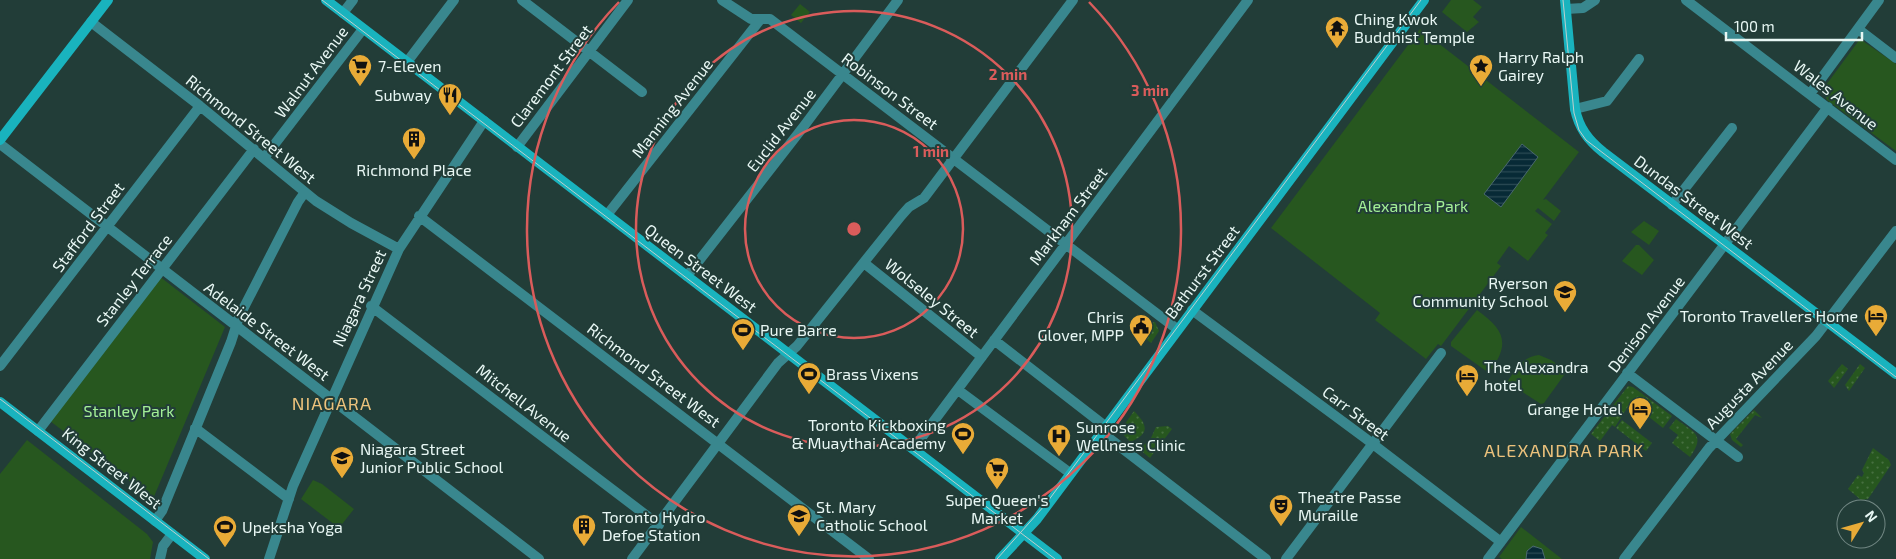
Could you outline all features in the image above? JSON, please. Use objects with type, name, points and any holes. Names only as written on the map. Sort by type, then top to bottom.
[{"type":"main road","points":[[0,140],[108,0]]},
{"type":"main road","name":"Queen Street West","points":[[326,0],[1058,559]]},
{"type":"main road","name":"Bathurst Street","points":[[1000,559],[1036,519],[1424,0]]},
{"type":"main road","name":"Dundas Street West","points":[[1566,5],[1575,109],[1581,128],[1591,142],[1896,374]]},
{"type":"main road","name":"King Street West","points":[[0,402],[205,559]]},
{"type":"street","points":[[343,13],[353,0]]},
{"type":"street","points":[[407,62],[454,0]]},
{"type":"street","points":[[522,0],[642,92]]},
{"type":"street","name":"Claremont Street","points":[[517,146],[628,0]]},
{"type":"street","name":"Euclid Avenue","points":[[686,276],[898,0]]},
{"type":"street","points":[[632,559],[778,363],[798,346],[901,216],[909,207],[924,198],[1073,0]]},
{"type":"street","name":"Markham Street","points":[[912,449],[1248,0]]},
{"type":"street","points":[[1566,5],[1583,8],[1595,0]]},
{"type":"street","points":[[1810,94],[1879,0]]},
{"type":"street","name":"Robinson Street","points":[[724,1],[741,14],[760,20],[770,19],[1178,329]]},
{"type":"street","name":"Wales Avenue","points":[[1688,1],[1896,160]]},
{"type":"street","name":"Manning Avenue","points":[[607,215],[760,20]]},
{"type":"street","name":"Richmond Street West","points":[[91,22],[200,106],[305,192],[352,223],[399,249]]},
{"type":"street","name":"Walnut Avenue","points":[[264,158],[363,28]]},
{"type":"street","points":[[1858,29],[1896,58]]},
{"type":"street","points":[[1575,109],[1607,101],[1639,59]]},
{"type":"street","name":"Stafford Street","points":[[0,366],[200,106]]},
{"type":"street","name":"Denison Avenue","points":[[1488,559],[1828,107]]},
{"type":"street","name":"Niagara Street","points":[[269,559],[289,499],[371,306],[399,249],[484,121]]},
{"type":"street","points":[[1672,205],[1732,128]]},
{"type":"street","name":"Adelaide Street West","points":[[0,144],[539,559]]},
{"type":"street","name":"Stanley Terrace","points":[[38,431],[254,149]]},
{"type":"street","points":[[155,521],[162,511],[236,327],[298,202],[305,192]]},
{"type":"street","name":"Richmond Street West","points":[[420,216],[869,559]]},
{"type":"street","name":"Augusta Avenue","points":[[1624,559],[1716,440],[1828,322],[1896,231]]},
{"type":"street","name":"Wolseley Street","points":[[864,263],[982,357]]},
{"type":"street","name":"Mitchell Avenue","points":[[371,306],[659,525]]},
{"type":"street","name":"Carr Street","points":[[1192,310],[1373,444],[1500,542]]},
{"type":"street","name":"Wolseley Street","points":[[994,340],[1266,559]]},
{"type":"street","points":[[1286,559],[1441,353]]},
{"type":"street","points":[[1627,373],[1738,458]]},
{"type":"street","points":[[958,390],[1070,474]]},
{"type":"street","points":[[195,428],[289,499]]},
{"type":"street","points":[[160,559],[163,546],[172,534]]},
{"type":"green space","points":[[1451,0],[1473,0],[1482,7],[1473,17],[1479,22],[1467,32],[1442,12]]},
{"type":"green space","points":[[800,4],[810,12],[801,23],[791,15]]},
{"type":"green space","name":"Alexandra Park","points":[[1420,29],[1579,152],[1543,200],[1546,199],[1561,211],[1554,221],[1538,208],[1535,211],[1552,224],[1545,233],[1548,235],[1528,261],[1509,246],[1497,263],[1501,266],[1441,346],[1438,344],[1426,359],[1375,320],[1380,313],[1271,228]]},
{"type":"green space","points":[[1860,39],[1896,64],[1896,151],[1827,100],[1823,89]]},
{"type":"green space","points":[[1644,221],[1659,231],[1649,245],[1631,232]]},
{"type":"green space","points":[[1636,245],[1639,245],[1654,260],[1642,275],[1622,261]]},
{"type":"green space","name":"Stanley Park","points":[[159,276],[225,327],[153,499],[50,421]]},
{"type":"green space","points":[[1477,310],[1494,325],[1502,338],[1500,354],[1489,373],[1451,346],[1451,342]]},
{"type":"green space","points":[[1155,322],[1159,331],[1151,343],[1140,334],[1148,323]]},
{"type":"green space","points":[[1539,355],[1551,360],[1567,371],[1544,403],[1541,404],[1507,382],[1524,361]]},
{"type":"green space","points":[[1842,364],[1848,369],[1834,388],[1828,381]]},
{"type":"green space","points":[[1860,364],[1865,368],[1849,391],[1845,385]]},
{"type":"green space","points":[[1628,386],[1633,387],[1672,416],[1663,428],[1635,406],[1633,408],[1629,405],[1615,427],[1612,425],[1600,441],[1591,434]]},
{"type":"green space","points":[[1754,410],[1762,418],[1755,415],[1736,439],[1743,445],[1741,447],[1732,440],[1730,434]]},
{"type":"green space","points":[[1134,411],[1142,421],[1145,429],[1141,436],[1130,442],[1120,431]]},
{"type":"green space","points":[[1676,419],[1696,435],[1697,443],[1690,457],[1672,443],[1678,435],[1669,428]]},
{"type":"green space","points":[[1622,420],[1652,443],[1646,451],[1616,428]]},
{"type":"green space","points":[[1168,426],[1172,429],[1150,458],[1139,449],[1150,440],[1156,427]]},
{"type":"green space","points":[[27,440],[147,534],[153,542],[150,559],[0,559],[0,474]]},
{"type":"green space","points":[[1873,448],[1889,460],[1891,465],[1868,499],[1860,499],[1848,489],[1858,475],[1862,477],[1864,473],[1862,470]]},
{"type":"green space","points":[[313,480],[322,484],[354,509],[339,528],[301,499]]},
{"type":"green space","points":[[1521,527],[1562,559],[1502,559],[1499,557]]},
{"type":"water","points":[[1522,144],[1538,157],[1501,207],[1484,194]]},
{"type":"water","points":[[1533,546],[1542,549],[1545,559],[1526,559],[1527,551]]},
{"type":"tram line","points":[[322,0],[1055,559]]},
{"type":"tram line","points":[[997,559],[1045,505],[1421,0]]},
{"type":"tram line","points":[[1563,0],[1574,113],[1579,130],[1586,140],[1896,377]]},
{"type":"tram line","points":[[0,399],[209,559]]},
{"type":"place","name":"Ching Kwok Buddhist Temple","points":[[1337,49]]},
{"type":"place","name":"7-Eleven","points":[[360,87]]},
{"type":"place","name":"Harry Ralph Gairey","points":[[1481,87]]},
{"type":"place","name":"Subway","points":[[450,116]]},
{"type":"place","name":"Richmond Place","points":[[414,160]]},
{"type":"place","name":"Ryerson Community School","points":[[1565,313]]},
{"type":"place","name":"Toronto Travellers Home","points":[[1876,337]]},
{"type":"place","name":"Chris Glover, MPP","points":[[1141,347]]},
{"type":"place","name":"Pure Barre","points":[[743,351]]},
{"type":"place","name":"Brass Vixens","points":[[809,395]]},
{"type":"place","name":"The Alexandra hotel","points":[[1467,397]]},
{"type":"place","name":"Grange Hotel","points":[[1640,430]]},
{"type":"place","name":"Toronto Kickboxing & Muaythai Academy","points":[[963,455]]},
{"type":"place","name":"Sunrose Wellness Clinic","points":[[1059,457]]},
{"type":"place","name":"Niagara Street Junior Public School","points":[[342,479]]},
{"type":"place","name":"Super Queen's Market","points":[[997,490]]},
{"type":"place","name":"Theatre Passe Muraille","points":[[1281,527]]},
{"type":"place","name":"St. Mary Catholic School","points":[[799,537]]},
{"type":"place","name":"Toronto Hydro Defoe Station","points":[[584,547]]},
{"type":"place","name":"Upeksha Yoga","points":[[225,548]]},
{"type":"district","name":"NIAGARA","points":[[332,404]]},
{"type":"district","name":"ALEXANDRA PARK","points":[[1564,451]]}]
